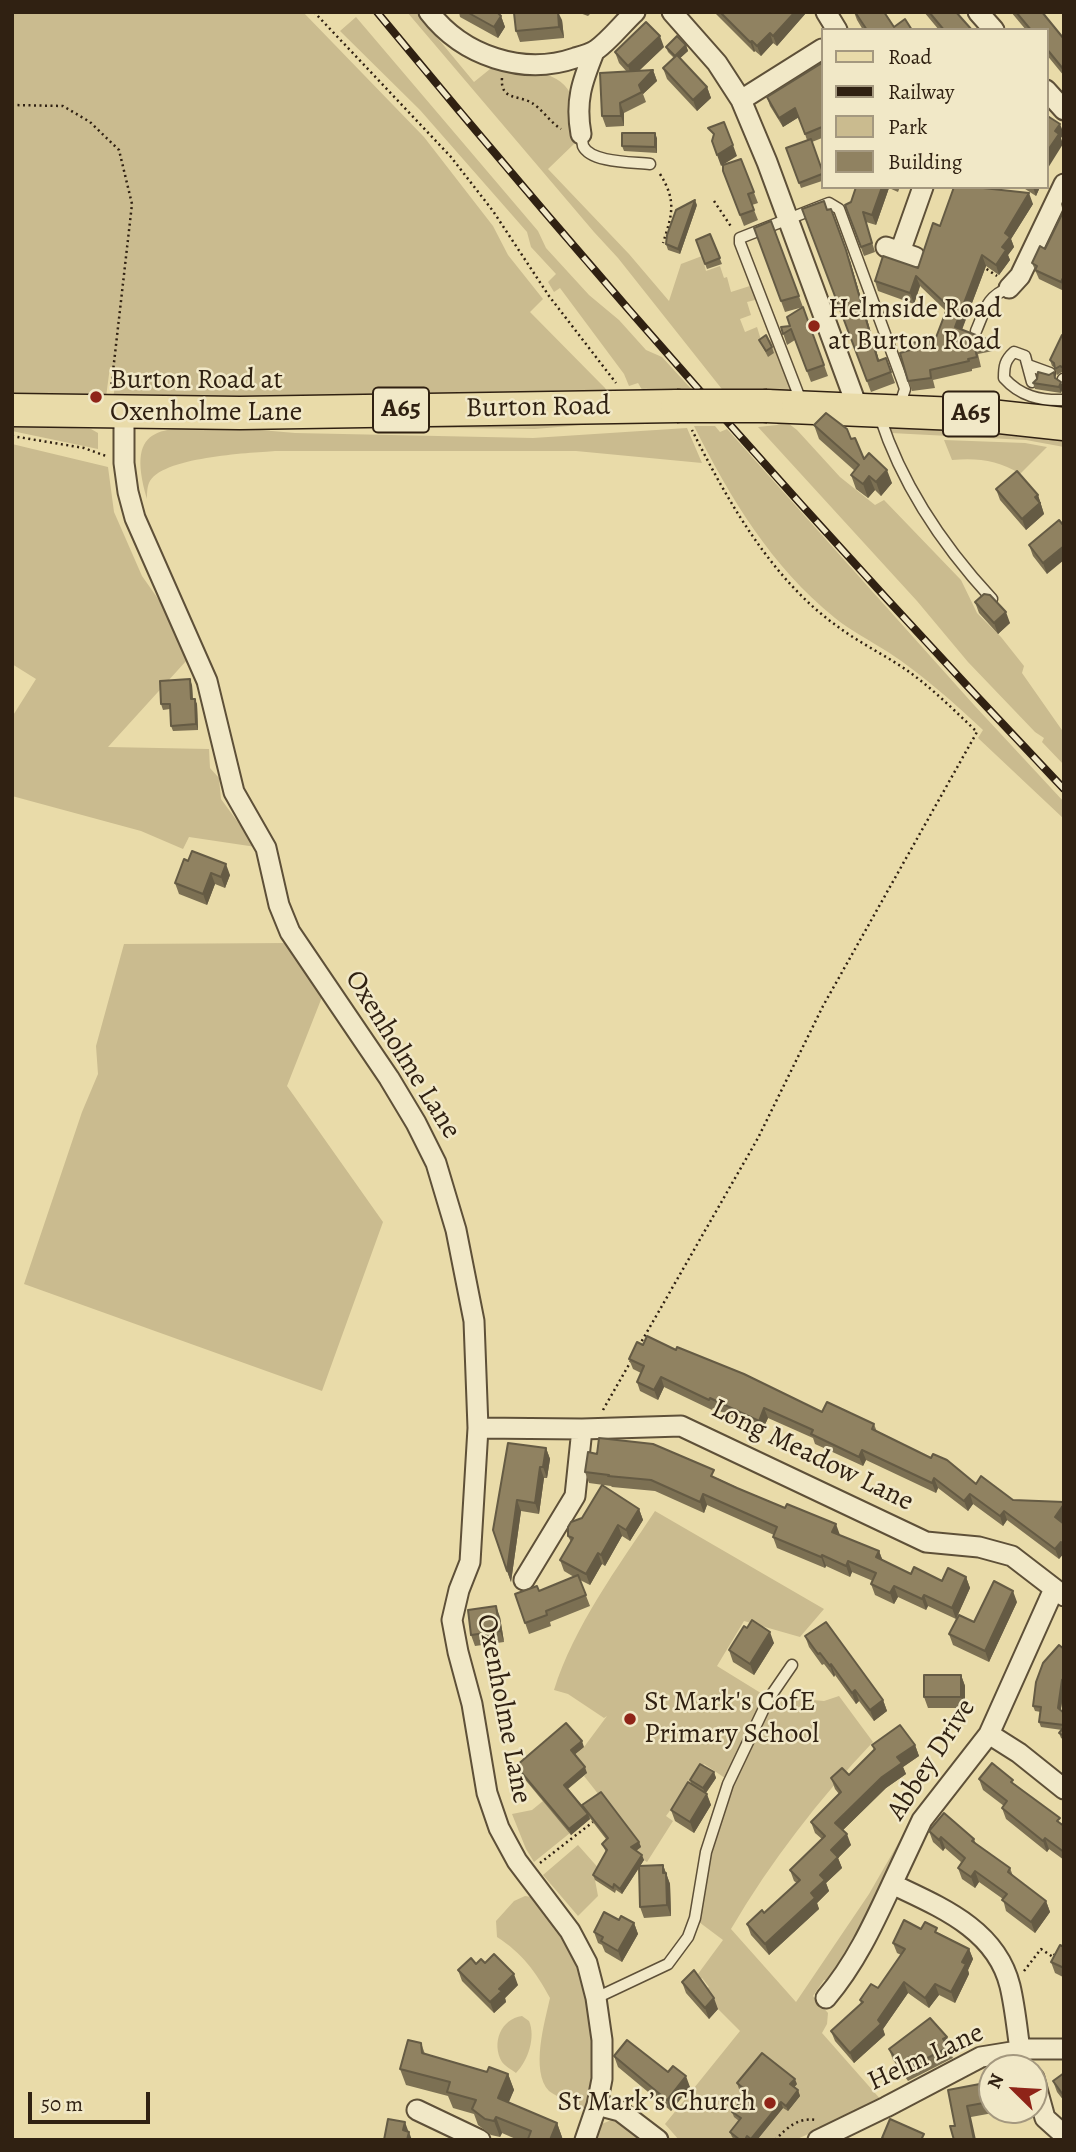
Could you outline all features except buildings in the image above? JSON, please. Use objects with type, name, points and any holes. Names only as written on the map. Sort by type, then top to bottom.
[{"type":"main road","name":"Burton Road","points":[[12,410],[240,413],[621,406],[683,415],[767,406],[878,410],[1063,404]]},
{"type":"street","points":[[429,12],[452,37],[489,57],[515,63],[559,64],[594,52]]},
{"type":"street","points":[[574,133],[580,89],[594,52],[635,12]]},
{"type":"street","points":[[672,12],[717,63],[741,100],[787,218],[878,410]]},
{"type":"street","points":[[826,12],[836,28]]},
{"type":"street","points":[[978,12],[991,28]]},
{"type":"street","points":[[741,100],[820,50]]},
{"type":"street","points":[[559,64],[580,89]]},
{"type":"street","points":[[1048,92],[1064,110]]},
{"type":"street","points":[[1007,284],[1020,276],[1064,184]]},
{"type":"street","points":[[900,252],[922,189]]},
{"type":"street","name":"Oxenholme Lane","points":[[116,412],[128,492],[135,519],[207,681],[234,792],[266,848],[279,905],[290,932],[389,1078],[416,1123],[436,1163],[456,1230],[474,1321],[478,1428],[470,1562],[459,1590],[452,1620],[472,1704],[487,1793],[499,1828],[527,1874],[570,1931],[587,1963],[596,1998],[602,2040],[603,2079],[585,2140]]},
{"type":"street","name":"Long Meadow Lane","points":[[478,1428],[588,1429],[673,1425],[692,1429],[926,1542],[979,1547],[1012,1556],[1059,1592]]},
{"type":"street","points":[[524,1580],[575,1496],[588,1429]]},
{"type":"street","name":"Abbey Drive","points":[[826,1998],[859,1953],[922,1820],[989,1734],[1059,1592]]},
{"type":"street","points":[[989,1734],[1019,1753],[1064,1789]]},
{"type":"street","points":[[892,1884],[934,1904],[967,1924],[995,1954],[1010,1990],[1026,2054]]},
{"type":"street","name":"Helm Lane","points":[[1038,2054],[1064,2049]]},
{"type":"street","name":"Helm Lane","points":[[818,2140],[978,2059]]},
{"type":"street","points":[[597,2105],[620,2111],[658,2140]]},
{"type":"street","points":[[417,2110],[480,2140]]},
{"type":"lane","points":[[574,133],[590,154],[602,159],[650,164]]},
{"type":"lane","points":[[804,408],[740,238],[829,204],[839,209],[905,389],[878,410],[885,435],[934,529],[992,600]]},
{"type":"lane","points":[[976,331],[986,306],[995,293],[1007,284]]},
{"type":"lane","points":[[1014,352],[1025,356],[1028,365],[1034,383],[1014,405],[1004,378],[1006,359],[1014,352]]},
{"type":"lane","points":[[1028,365],[1050,373]]},
{"type":"lane","points":[[596,1998],[668,1964],[688,1937],[695,1919],[706,1852],[723,1796],[768,1700],[792,1665]]},
{"type":"path","points":[[314,12],[451,157],[493,211],[549,296],[613,377],[620,391],[621,406]]},
{"type":"path","points":[[504,74],[501,85],[506,92],[517,100],[532,102],[545,117],[574,133]]},
{"type":"path","points":[[12,105],[63,106],[90,122],[118,150],[132,204],[116,412]]},
{"type":"path","points":[[650,164],[659,171],[669,188],[672,202],[663,243]]},
{"type":"path","points":[[714,201],[734,232]]},
{"type":"path","points":[[981,265],[1007,284]]},
{"type":"path","points":[[638,1348],[758,1138],[823,1006],[978,732],[907,671],[836,626],[800,594],[748,530],[720,485],[683,415]]},
{"type":"path","points":[[12,436],[84,447],[109,458]]},
{"type":"path","points":[[588,1429],[631,1360]]},
{"type":"path","points":[[527,1874],[593,1822]]},
{"type":"path","points":[[1010,1990],[1041,1949],[1053,1957],[1058,1950]]},
{"type":"path","points":[[775,2140],[789,2126],[810,2119],[824,2121],[838,2131]]},
{"type":"green space","points":[[12,12],[303,12],[424,137],[493,226],[508,255],[543,299],[530,312],[605,388],[608,393],[605,398],[113,398],[118,368],[110,367],[106,397],[91,394],[88,402],[12,400]]},
{"type":"green space","points":[[407,12],[416,12],[474,82],[495,65],[537,72],[564,85],[570,93],[575,143],[548,169],[629,254],[669,301],[681,264],[702,256],[706,271],[720,266],[724,278],[727,277],[731,292],[753,285],[759,299],[747,302],[751,315],[740,319],[745,332],[757,327],[762,343],[774,339],[792,389],[725,393],[618,258]]},
{"type":"green space","points":[[356,17],[538,231],[546,248],[589,295],[619,320],[646,350],[662,357],[695,393],[644,393],[638,383],[629,386],[624,374],[560,288],[554,292],[548,282],[556,274],[531,247],[527,232],[420,110],[340,31]]},
{"type":"green space","points":[[661,418],[535,429],[296,426]]},
{"type":"green space","points":[[784,420],[797,430],[840,477],[875,505],[884,500],[961,580],[977,613],[1024,666],[1022,673],[1064,733],[1064,765],[1042,742],[1044,738],[1035,732],[968,662],[917,601],[758,427],[777,425]]},
{"type":"green space","points":[[12,425],[91,429],[98,433],[98,449],[12,431]]},
{"type":"green space","points":[[694,426],[715,426],[720,432],[727,429],[1064,802],[1064,819],[978,738],[983,730],[960,709],[926,679],[835,618],[791,576],[754,530],[722,479]]},
{"type":"green space","points":[[887,426],[1064,434],[1064,447],[1026,440],[891,433]]},
{"type":"green space","points":[[226,427],[295,433],[533,438],[687,428],[702,463],[576,451],[275,451],[206,458],[170,467],[157,474],[149,483],[147,499],[141,473],[141,455],[146,442],[155,434],[168,430]]},
{"type":"green space","points":[[944,440],[1025,443],[1047,447],[1020,474],[988,461],[952,460]]},
{"type":"green space","points":[[12,444],[108,467],[114,512],[142,576],[173,620],[187,660],[108,747],[209,749],[210,768],[219,778],[221,799],[256,847],[189,837],[183,849],[141,831],[12,796],[12,717],[36,679],[12,664]]},
{"type":"green space","points":[[290,943],[324,992],[287,1086],[383,1222],[322,1391],[24,1284],[82,1112],[98,1074],[96,1046],[124,944]]},
{"type":"green space","name":"St Mark's CofE Primary School","points":[[655,1511],[824,1609],[800,1637],[744,1621],[717,1666],[764,1695],[725,1778],[704,1764],[666,1816],[673,1821],[647,1862],[633,1853],[640,1847],[584,1776],[587,1773],[573,1756],[584,1747],[607,1716],[604,1718],[568,1694],[554,1690],[585,1620]]},
{"type":"green space","points":[[839,1696],[873,1742],[797,1831],[762,1879],[731,1929],[796,2002],[869,1894],[907,1828],[911,1831],[864,1929],[830,1980],[824,1980],[813,1996],[828,2013],[827,2024],[822,2033],[882,2101],[795,2140],[679,2140],[665,2124],[740,2031],[718,2009],[705,1990],[709,1987],[702,1978],[698,1982],[695,1978],[723,1940],[699,1922],[710,1853],[726,1798],[765,1712],[776,1697],[824,1701]]},
{"type":"green space","points":[[543,1801],[570,1833],[534,1862],[512,1814],[532,1810]]},
{"type":"green space","points":[[578,1845],[601,1871],[595,1880],[598,1896],[578,1916],[543,1875]]},
{"type":"green space","points":[[525,1896],[531,1897],[563,1931],[583,1975],[591,2014],[595,2058],[594,2078],[584,2108],[573,2106],[552,2093],[543,2082],[540,2046],[550,1998],[528,1964],[497,1937],[496,1921],[514,1901]]},
{"type":"green space","points":[[522,2016],[529,2021],[532,2034],[527,2055],[516,2073],[502,2062],[498,2040],[508,2022]]},
{"type":"green space","points":[[614,2119],[620,2120],[646,2140],[592,2140],[599,2125]]},
{"type":"railway","points":[[377,12],[628,309],[887,599],[1064,789]]},
{"type":"place","name":"Helmside Road at Burton Road","points":[[814,326]]},
{"type":"place","name":"Burton Road at Oxenholme Lane","points":[[96,397]]},
{"type":"place","name":"St Mark's CofE Primary School","points":[[630,1719]]},
{"type":"place","name":"St Mark’s Church","points":[[770,2103]]}]
